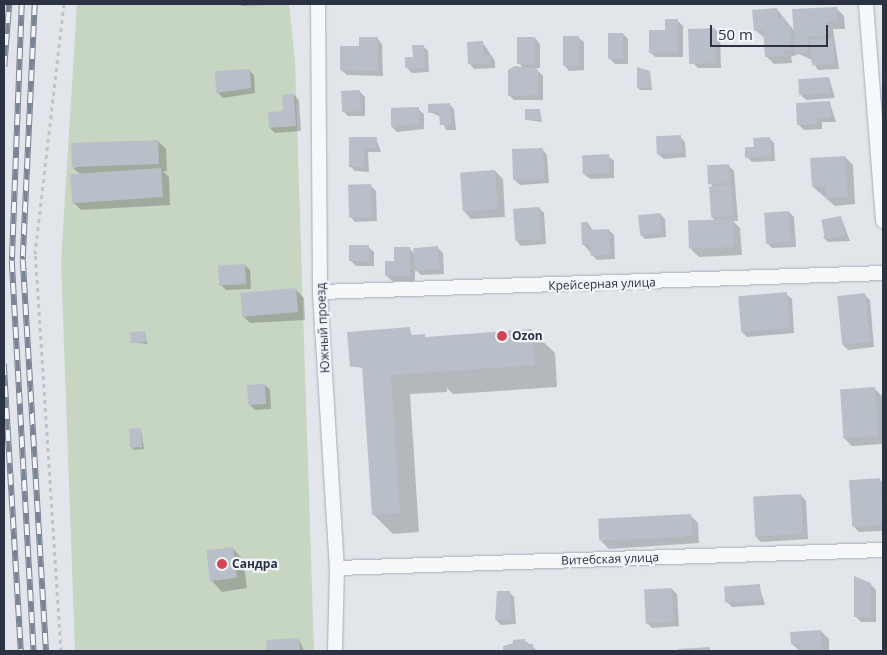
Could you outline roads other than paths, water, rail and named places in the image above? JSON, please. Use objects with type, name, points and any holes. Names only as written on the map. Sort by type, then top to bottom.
[{"type":"street","name":"Южный проезд","points":[[318,4],[320,292],[337,568],[335,651]]},
{"type":"street","points":[[866,4],[880,125],[883,221]]},
{"type":"street","name":"Крейсерная улица","points":[[320,292],[883,272]]},
{"type":"street","name":"Витебская улица","points":[[337,568],[883,550]]},
{"type":"railway","points":[[4,67],[9,4]]},
{"type":"railway","points":[[22,4],[12,261],[34,651]]},
{"type":"railway","points":[[35,4],[23,260],[46,651]]},
{"type":"railway","points":[[4,364],[21,651]]},
{"type":"place","name":"Ozon","points":[[502,336]]},
{"type":"place","name":"Сандра","points":[[222,564]]}]
